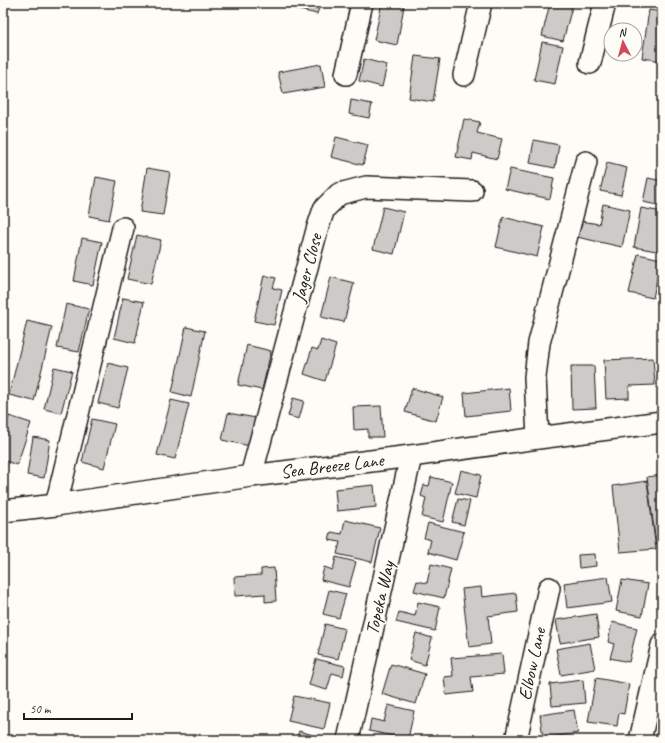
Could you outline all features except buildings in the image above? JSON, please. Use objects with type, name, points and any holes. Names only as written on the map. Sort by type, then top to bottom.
[{"type":"street","points":[[346,74],[362,3]]},
{"type":"street","points":[[464,75],[481,3]]},
{"type":"street","points":[[590,63],[604,3]]},
{"type":"street","points":[[538,438],[535,377],[539,343],[586,162]]},
{"type":"street","name":"Jager Close","points":[[251,476],[317,230],[324,209],[339,194],[366,187],[472,191]]},
{"type":"street","points":[[56,505],[123,228]]},
{"type":"street","name":"Sea Breeze Lane","points":[[3,511],[56,505],[251,476],[662,422]]},
{"type":"street","name":"Topeka Way","points":[[348,740],[411,456]]},
{"type":"street","name":"Elbow Lane","points":[[516,740],[549,588]]},
{"type":"street","points":[[640,740],[662,645]]}]
